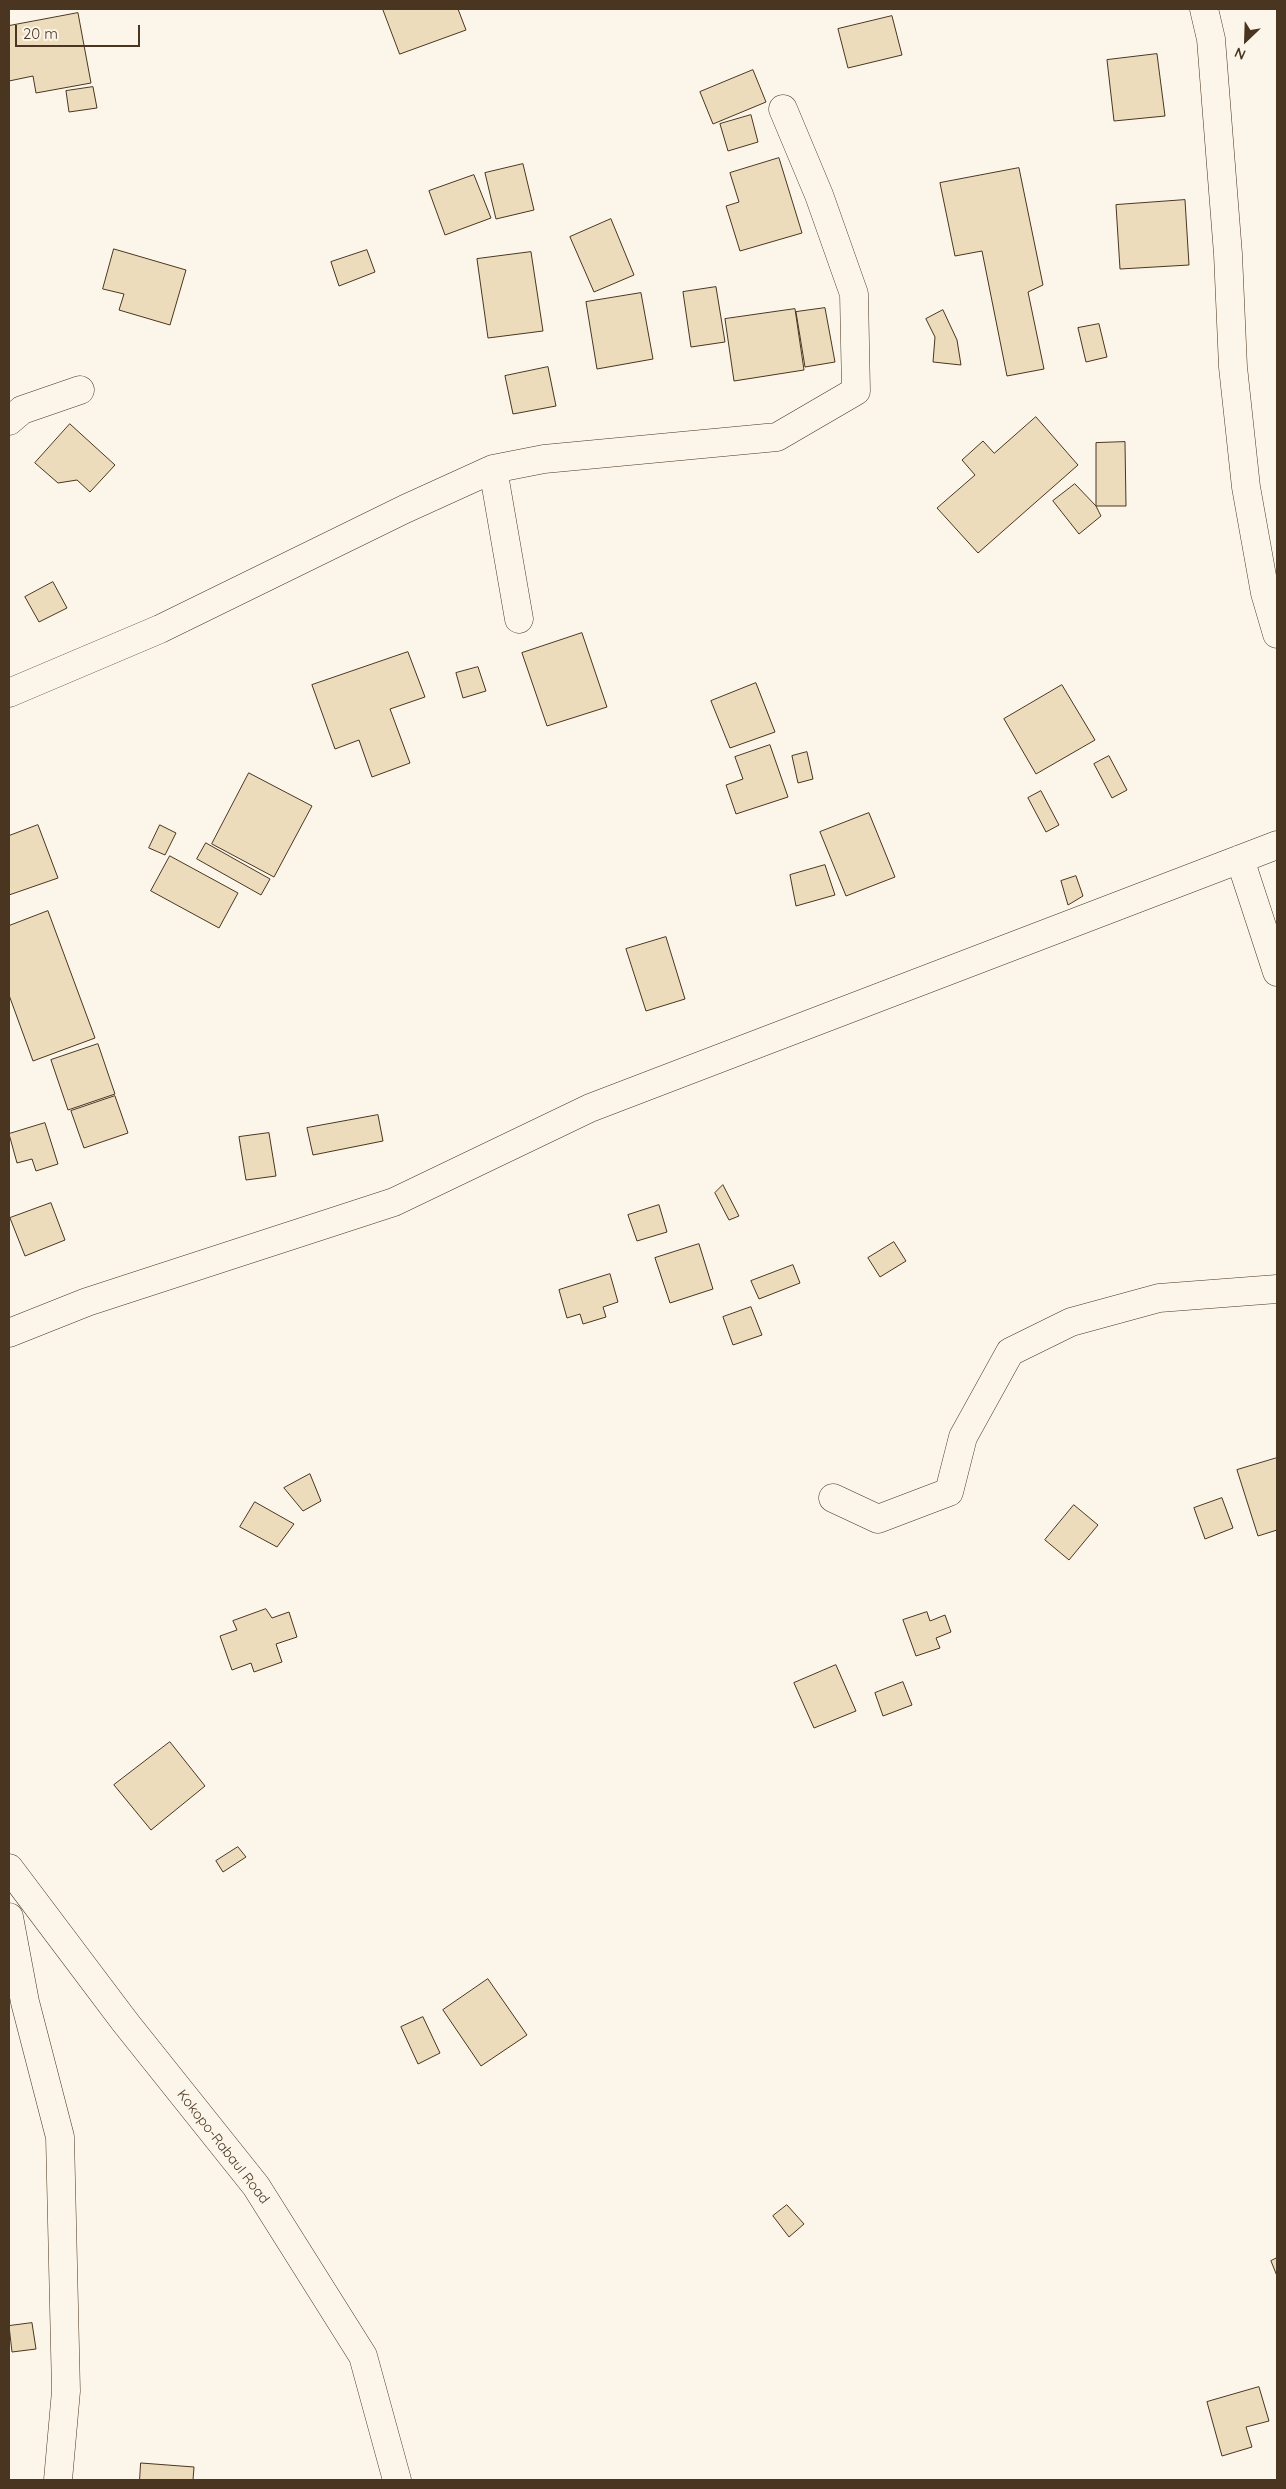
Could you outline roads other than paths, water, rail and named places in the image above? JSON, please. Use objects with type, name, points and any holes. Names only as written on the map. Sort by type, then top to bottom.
[{"type":"street","points":[[1204,9],[1211,39],[1228,254],[1233,367],[1246,487],[1266,593],[1277,634]]},
{"type":"street","points":[[9,693],[160,629],[405,509],[493,469],[544,459],[777,437],[856,390],[854,294],[819,195],[783,110]]},
{"type":"street","points":[[9,421],[22,410],[80,390]]},
{"type":"street","points":[[493,469],[519,619]]},
{"type":"street","points":[[9,1333],[87,1302],[394,1202],[590,1108],[1277,845]]},
{"type":"street","points":[[1240,859],[1277,972]]},
{"type":"street","points":[[832,1498],[878,1518],[950,1492],[963,1437],[1010,1352],[1071,1322],[1158,1298],[1277,1289]]},
{"type":"street","name":"Kokopo-Rabaul Road","points":[[9,1868],[125,2022],[256,2186],[363,2356],[397,2480]]},
{"type":"street","points":[[9,1917],[25,2002],[60,2137],[66,2391],[58,2480]]}]
